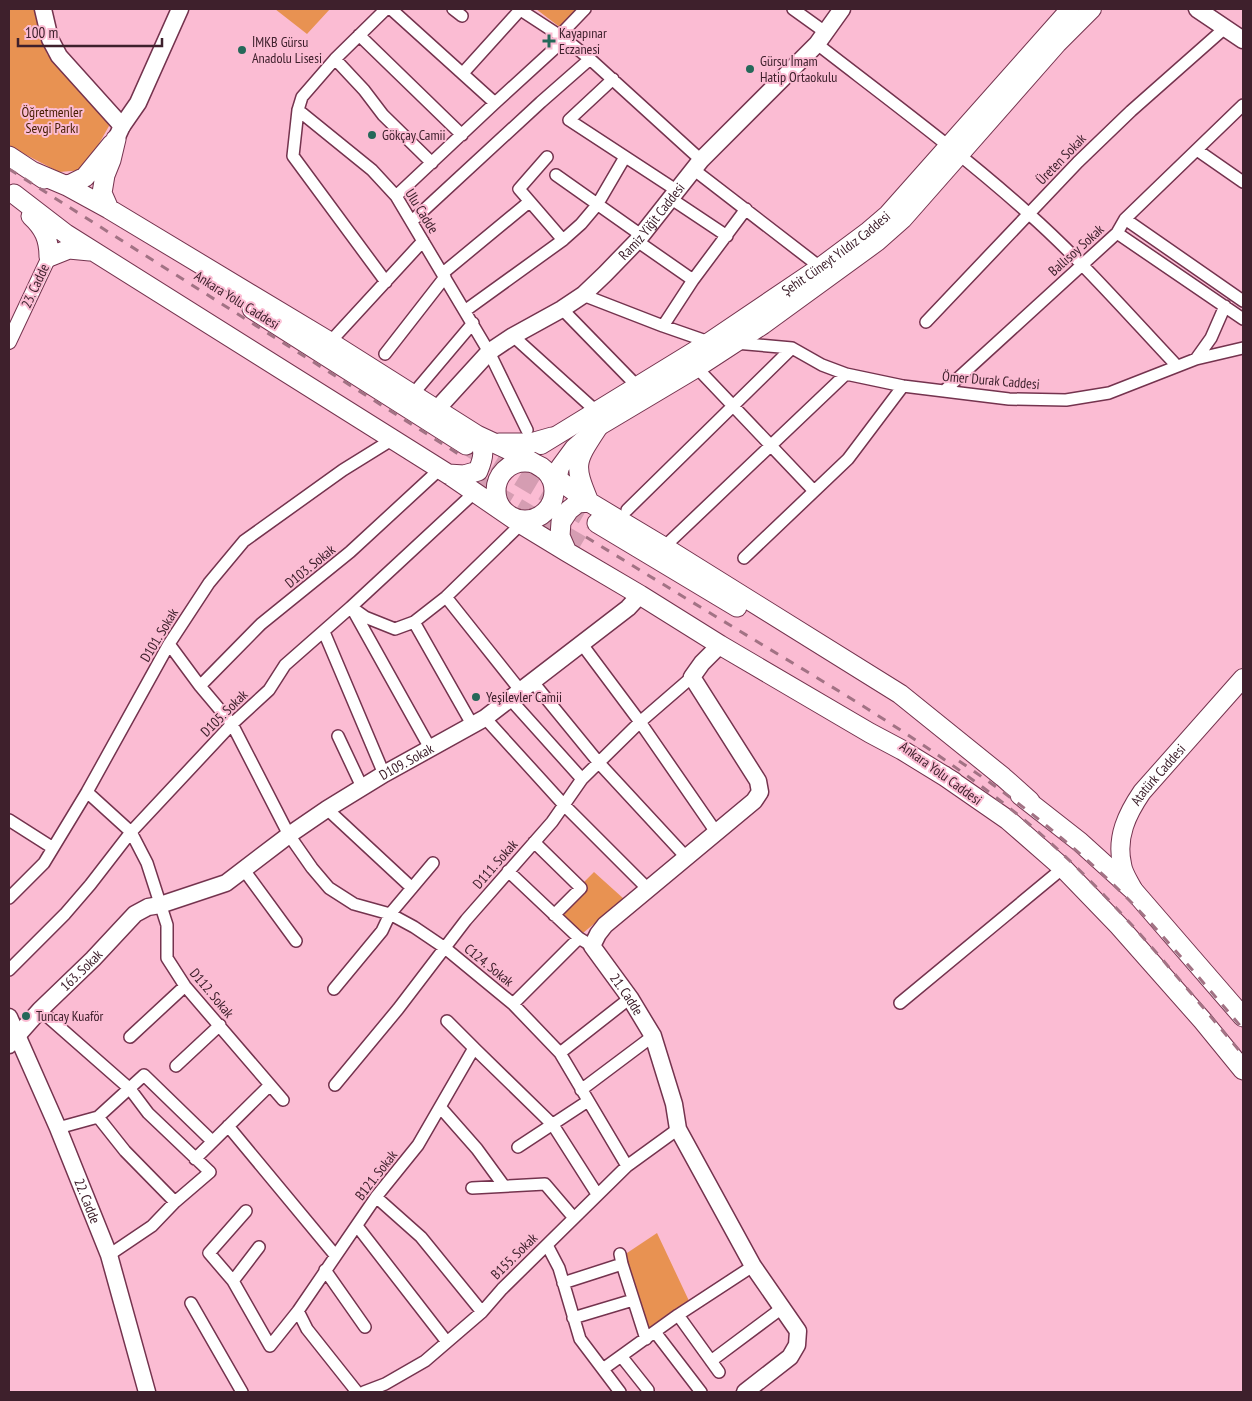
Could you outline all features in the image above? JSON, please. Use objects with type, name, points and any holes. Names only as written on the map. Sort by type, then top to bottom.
[{"type":"highway","points":[[68,186],[85,178],[119,133]]},
{"type":"highway","points":[[109,209],[102,192],[105,176],[119,133]]},
{"type":"highway","name":"Ankara Yolu Caddesi","points":[[9,156],[471,440]]},
{"type":"highway","points":[[34,172],[68,186],[109,209],[437,409],[471,440],[483,446],[483,458],[478,471],[464,476],[447,471]]},
{"type":"highway","points":[[11,195],[94,252],[447,471],[515,520],[574,549]]},
{"type":"highway","points":[[11,195],[41,226],[46,236],[49,257],[69,248],[80,248],[94,252]]},
{"type":"highway","name":"Ankara Yolu Caddesi","points":[[11,195],[447,471]]},
{"type":"highway","points":[[590,502],[578,473],[581,452],[597,419]]},
{"type":"highway","points":[[471,440],[494,443],[531,443],[552,437]]},
{"type":"highway","points":[[494,443],[521,460],[542,468],[556,486],[590,502],[900,694],[1002,776],[1030,801]]},
{"type":"highway","points":[[515,520],[498,503],[496,487],[503,472],[521,460]]},
{"type":"highway","points":[[515,520],[534,519],[542,515],[552,501],[556,486]]},
{"type":"highway","points":[[590,502],[578,503],[569,510],[561,522],[560,536],[574,549],[640,595],[720,645],[954,782]]},
{"type":"highway","name":"Ankara Yolu Caddesi","points":[[597,523],[863,683],[1030,801],[1080,842],[1133,890],[1243,1017]]},
{"type":"highway","name":"Ankara Yolu Caddesi","points":[[574,549],[878,727],[1008,820],[1064,868],[1203,1021],[1243,1070]]},
{"type":"main road","points":[[42,9],[50,39],[59,56],[119,133]]},
{"type":"main road","points":[[119,133],[128,101],[167,19],[180,9]]},
{"type":"main road","name":"Ramiz Yiğit Caddesi","points":[[437,409],[489,352],[583,295],[639,238],[697,164],[821,38],[842,9]]},
{"type":"main road","name":"Şehit Cüneyt Yıldız Caddesi","points":[[954,150],[1070,9]]},
{"type":"main road","name":"Şehit Cüneyt Yıldız Caddesi","points":[[521,460],[552,437],[597,419],[636,385],[709,342],[867,232],[954,150],[1092,9]]},
{"type":"main road","points":[[1197,9],[1243,40]]},
{"type":"main road","points":[[556,486],[560,467],[597,419],[697,368],[763,325],[877,242],[903,219],[954,150]]},
{"type":"main road","name":"D109. Sokak","points":[[160,905],[226,883],[327,809],[384,774],[479,722],[628,608],[640,595]]},
{"type":"main road","points":[[585,942],[754,801],[760,792],[758,781],[692,678],[720,645]]},
{"type":"main road","name":"Atatürk Caddesi","points":[[1133,890],[1122,865],[1120,850],[1120,842],[1128,813],[1142,792],[1243,678]]},
{"type":"main road","name":"163. Sokak","points":[[13,1040],[135,914],[148,907],[160,905]]},
{"type":"main road","name":"21. Cadde","points":[[585,942],[630,998],[653,1036],[674,1104],[678,1130],[753,1266],[798,1331],[797,1345],[790,1357],[744,1392]]},
{"type":"main road","name":"22. Cadde","points":[[9,1017],[13,1040],[58,1128],[109,1255],[147,1392]]},
{"type":"street","points":[[386,9],[335,59],[302,97],[298,110],[293,156],[386,282]]},
{"type":"street","points":[[391,9],[495,103]]},
{"type":"street","points":[[463,73],[520,9],[590,58],[697,164],[746,209],[820,266]]},
{"type":"street","points":[[396,196],[462,135],[562,37],[584,9]]},
{"type":"street","points":[[793,9],[821,38],[1029,214],[1176,366]]},
{"type":"street","name":"Üreten Sokak","points":[[926,322],[1131,111],[1226,27]]},
{"type":"street","points":[[359,35],[462,135]]},
{"type":"street","points":[[412,221],[590,58]]},
{"type":"street","points":[[335,59],[383,114],[432,163]]},
{"type":"street","points":[[613,79],[569,120],[625,157],[727,236]]},
{"type":"street","name":"Ballısoy Sokak","points":[[944,391],[1117,233],[1125,219],[1243,106]]},
{"type":"street","name":"Ulu Cadde","points":[[298,110],[372,170],[396,196],[466,310],[527,430]]},
{"type":"street","points":[[1197,150],[1243,182]]},
{"type":"street","points":[[547,157],[519,189],[563,240]]},
{"type":"street","points":[[466,310],[563,240],[581,224],[596,205],[625,157]]},
{"type":"street","points":[[556,175],[693,280]]},
{"type":"street","points":[[385,354],[444,275],[529,202]]},
{"type":"street","points":[[663,326],[693,280],[746,209]]},
{"type":"street","points":[[1125,219],[1243,301]]},
{"type":"street","points":[[1117,233],[1243,319]]},
{"type":"street","points":[[330,342],[423,241]]},
{"type":"street","name":"23. Cadde","points":[[9,342],[49,257]]},
{"type":"street","points":[[583,295],[709,342]]},
{"type":"street","points":[[1196,359],[1211,338],[1225,306]]},
{"type":"street","points":[[562,309],[636,385]]},
{"type":"street","points":[[413,394],[473,324]]},
{"type":"street","points":[[513,336],[597,419]]},
{"type":"street","name":"Ömer Durak Caddesi","points":[[735,343],[792,348],[822,365],[846,374],[903,386],[1009,399],[1066,400],[1109,393],[1196,359],[1243,348]]},
{"type":"street","points":[[627,510],[792,348]]},
{"type":"street","points":[[697,368],[814,490]]},
{"type":"street","points":[[664,547],[846,374]]},
{"type":"street","points":[[744,558],[848,459],[903,386]]},
{"type":"street","name":"D101. Sokak","points":[[9,898],[44,863],[87,792],[169,644],[209,583],[244,541],[343,470],[393,439]]},
{"type":"street","name":"D103. Sokak","points":[[200,686],[260,624],[447,471]]},
{"type":"street","name":"D105. Sokak","points":[[9,970],[65,914],[131,832],[232,724],[269,690],[284,665],[324,632],[475,492]]},
{"type":"street","points":[[351,607],[365,617],[395,629],[414,622],[446,597],[515,520]]},
{"type":"street","points":[[446,597],[521,690],[582,780]]},
{"type":"street","points":[[351,607],[430,748]]},
{"type":"street","points":[[414,622],[479,722],[648,889]]},
{"type":"street","points":[[324,632],[384,774]]},
{"type":"street","points":[[580,643],[640,722],[716,832]]},
{"type":"street","name":"C124. Sokak","points":[[169,644],[200,686],[232,724],[289,835],[312,868],[329,888],[354,904],[390,914],[414,927],[445,948],[512,1004],[560,1053],[627,1166]]},
{"type":"street","name":"D111. Sokak","points":[[335,1085],[398,1009],[466,920],[552,822],[582,780],[640,722],[692,678]]},
{"type":"street","points":[[521,690],[599,763],[686,857]]},
{"type":"street","points":[[338,736],[362,787]]},
{"type":"street","name":"D112. Sokak","points":[[87,792],[131,832],[147,862],[167,925],[168,958],[185,986],[283,1100]]},
{"type":"street","points":[[327,809],[412,888]]},
{"type":"street","points":[[9,820],[53,848]]},
{"type":"street","points":[[534,842],[581,888],[554,915]]},
{"type":"street","points":[[334,989],[382,931],[390,914],[433,863]]},
{"type":"street","points":[[900,1003],[1064,868]]},
{"type":"street","points":[[244,870],[296,941]]},
{"type":"street","points":[[508,871],[585,942],[512,1004]]},
{"type":"street","points":[[130,1037],[185,986]]},
{"type":"street","points":[[560,1053],[630,998]]},
{"type":"street","points":[[40,1010],[130,1089],[148,1112],[210,1172],[175,1202],[152,1226],[109,1255]]},
{"type":"street","points":[[447,1021],[553,1125],[597,1194]]},
{"type":"street","points":[[176,1066],[220,1026]]},
{"type":"street","points":[[582,1090],[653,1036]]},
{"type":"street","name":"B121. Sokak","points":[[232,1281],[270,1346],[298,1311],[376,1197],[418,1145],[474,1048]]},
{"type":"street","points":[[58,1128],[98,1117],[144,1075],[212,1141]]},
{"type":"street","points":[[195,1159],[270,1085]]},
{"type":"street","points":[[518,1147],[588,1101]]},
{"type":"street","points":[[440,1107],[477,1149],[504,1186]]},
{"type":"street","points":[[98,1117],[125,1151],[175,1202]]},
{"type":"street","points":[[228,1126],[335,1255]]},
{"type":"street","name":"B155. Sokak","points":[[364,1392],[386,1384],[425,1361],[482,1312],[502,1289],[627,1166],[678,1130]]},
{"type":"street","points":[[472,1188],[546,1184],[574,1218]]},
{"type":"street","points":[[376,1197],[421,1237],[482,1312]]},
{"type":"street","points":[[246,1211],[210,1254],[232,1281],[259,1247]]},
{"type":"street","points":[[356,1226],[446,1342]]},
{"type":"street","points":[[547,1245],[559,1268],[580,1339],[620,1392]]},
{"type":"street","points":[[563,1283],[621,1259],[634,1300],[651,1336],[701,1392]]},
{"type":"street","points":[[603,1369],[678,1315],[753,1266]]},
{"type":"street","points":[[326,1270],[365,1327]]},
{"type":"street","points":[[573,1318],[634,1300]]},
{"type":"street","points":[[190,1303],[242,1392]]},
{"type":"street","points":[[711,1361],[782,1308]]},
{"type":"street","points":[[298,1311],[307,1330],[357,1392]]},
{"type":"street","points":[[678,1315],[719,1372]]},
{"type":"street","points":[[621,1356],[648,1390]]},
{"type":"green space","name":"Öğretmenler Sevgi Parkı","points":[[9,9],[37,9],[47,54],[106,114],[109,126],[84,170],[59,172],[9,146]]},
{"type":"green space","points":[[275,9],[330,9],[307,34]]},
{"type":"green space","points":[[536,9],[579,9],[561,28]]},
{"type":"green space","points":[[594,872],[624,899],[583,933],[580,933],[561,914],[582,884]]},
{"type":"green space","points":[[657,1233],[690,1303],[647,1331],[624,1255]]},
{"type":"tunnel","points":[[471,448],[597,523]]},
{"type":"tunnel","points":[[469,479],[581,545]]},
{"type":"railway","points":[[9,169],[460,455]]},
{"type":"railway","points":[[586,537],[881,718],[937,754],[991,793],[1079,869],[1108,899],[1163,960],[1243,1055]]},
{"type":"railway","points":[[959,761],[1005,793],[1092,864],[1161,934],[1243,1029]]},
{"type":"place","name":"Kayapınar Eczanesi","points":[[549,41]]},
{"type":"place","name":"İMKB Gürsu Anadolu Lisesi","points":[[242,50]]},
{"type":"place","name":"Gürsu İmam Hatip Ortaokulu","points":[[750,69]]},
{"type":"place","name":"Gökçay Camii","points":[[372,135]]},
{"type":"place","name":"Yeşilevler Camii","points":[[476,697]]},
{"type":"place","name":"Tuncay Kuaför","points":[[26,1016]]}]
